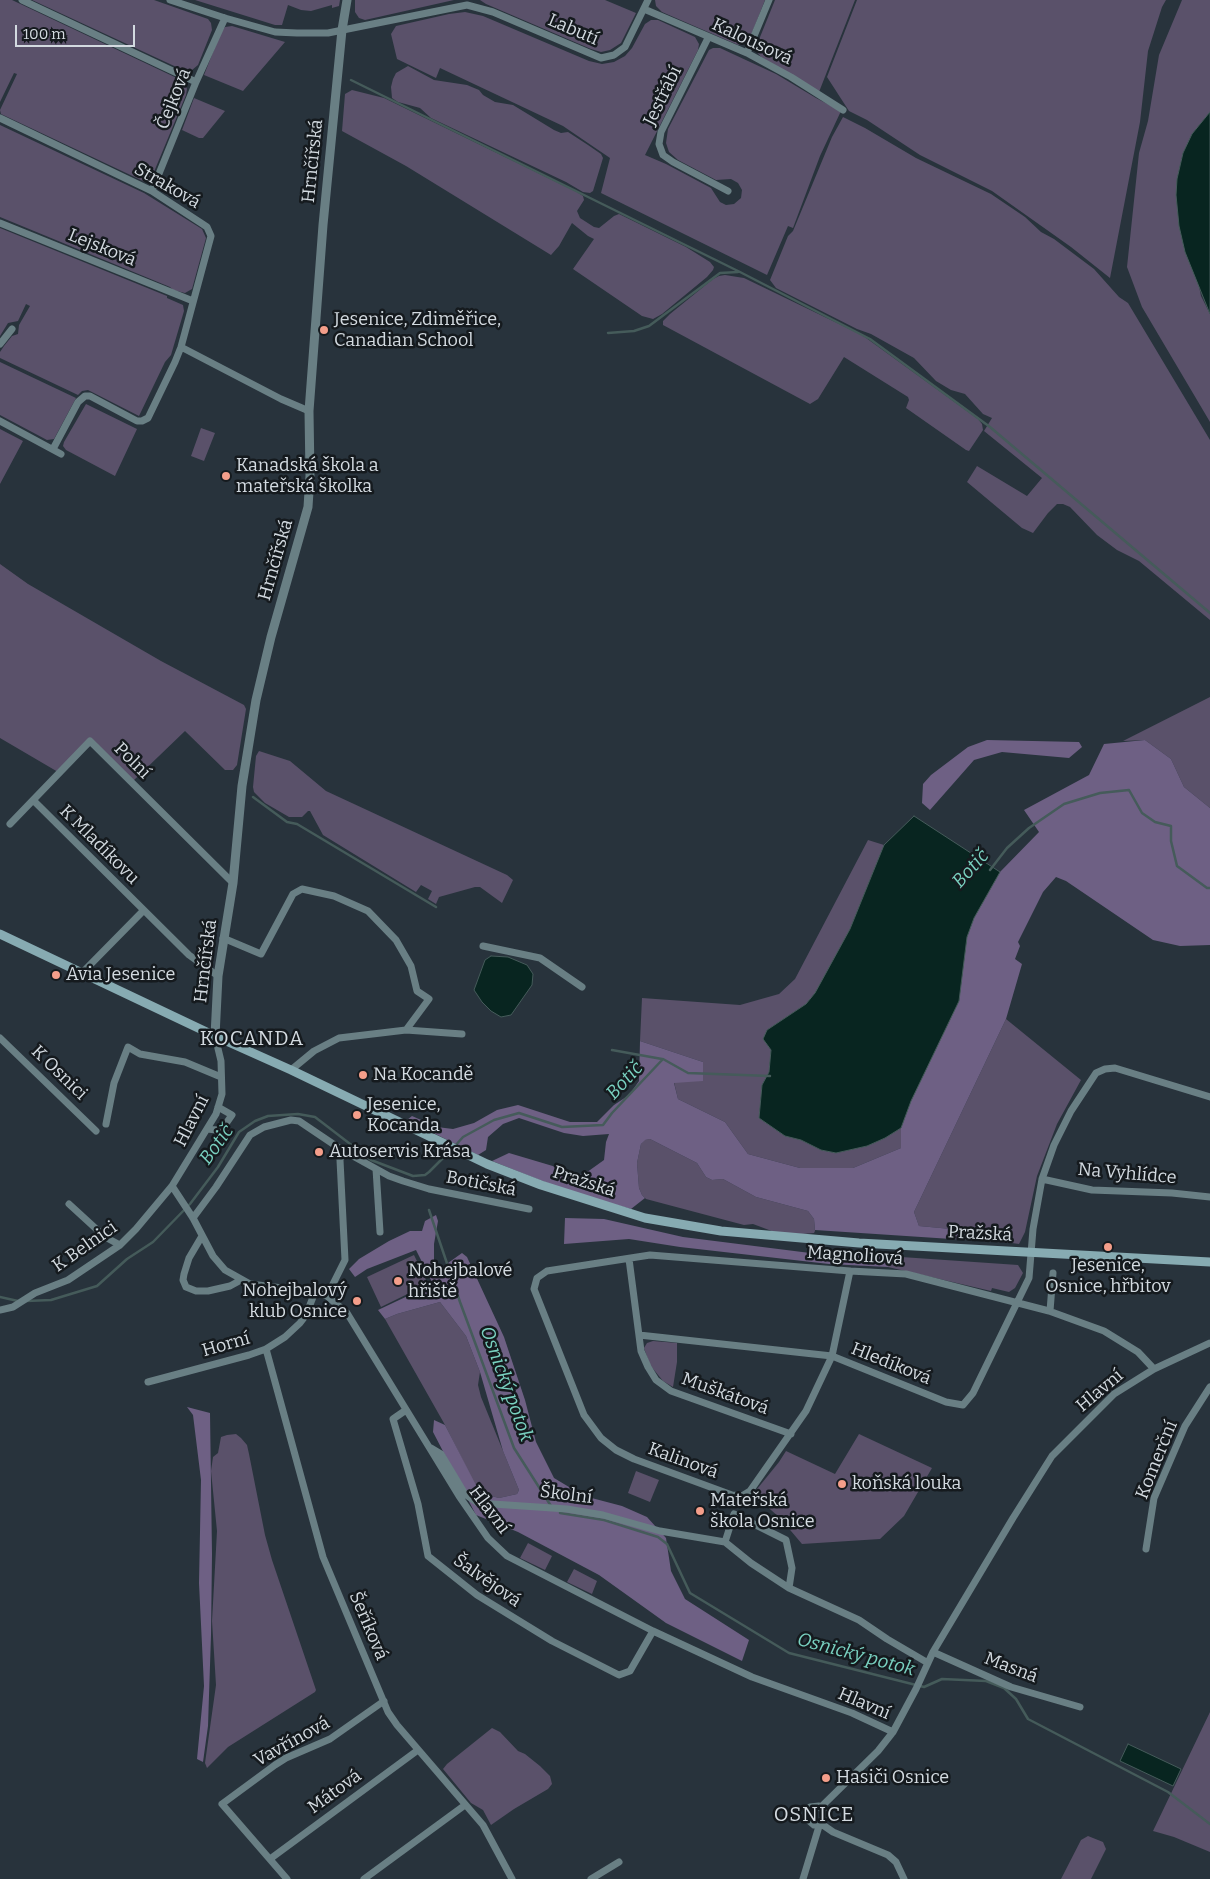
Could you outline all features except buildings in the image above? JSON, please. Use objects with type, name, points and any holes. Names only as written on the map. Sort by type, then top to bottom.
[{"type":"main road","name":"Pražská","points":[[0,934],[291,1070],[446,1145],[540,1185],[645,1218],[776,1237],[859,1244],[1210,1262]]},
{"type":"street","points":[[22,0],[196,82]]},
{"type":"street","name":"Labutí","points":[[170,0],[275,32],[328,33],[468,3],[600,58],[614,55],[625,47],[648,0]]},
{"type":"street","name":"Hrnčířská","points":[[215,1036],[218,976],[233,883],[242,786],[256,700],[271,637],[308,507],[310,411],[323,225],[342,30],[347,0]]},
{"type":"street","points":[[747,53],[769,0]]},
{"type":"street","name":"Kalousová","points":[[644,9],[708,38],[747,53],[791,77],[843,110]]},
{"type":"street","name":"Čejková","points":[[152,191],[196,82],[225,18]]},
{"type":"street","name":"Jestřábí","points":[[708,38],[661,132],[659,144],[663,155],[673,162],[728,192]]},
{"type":"street","name":"Straková","points":[[0,118],[152,191],[210,231],[210,241],[181,346],[149,416],[144,421],[137,421],[90,396],[85,396],[78,402],[53,449]]},
{"type":"street","name":"Lejsková","points":[[0,223],[193,301]]},
{"type":"street","points":[[0,344],[12,329]]},
{"type":"street","points":[[181,346],[282,399],[310,411]]},
{"type":"street","points":[[0,421],[62,454]]},
{"type":"street","name":"Polní","points":[[10,824],[90,741],[233,883]]},
{"type":"street","name":"K Mladíkovu","points":[[34,801],[189,955],[218,976]]},
{"type":"street","points":[[224,938],[261,954],[293,894],[302,889],[334,896],[368,911],[396,940],[412,966],[417,991],[423,997],[429,999],[406,1030]]},
{"type":"street","points":[[82,973],[143,911]]},
{"type":"street","points":[[483,946],[540,958],[582,987]]},
{"type":"street","points":[[291,1070],[314,1051],[339,1038],[406,1030],[462,1034]]},
{"type":"street","name":"Hlavní","points":[[172,1186],[207,1129],[222,1094],[221,1061],[215,1036]]},
{"type":"street","name":"K Osnici","points":[[0,1038],[96,1131]]},
{"type":"street","points":[[106,1124],[114,1083],[128,1047],[140,1054],[185,1062],[221,1078]]},
{"type":"street","name":"Hledíková","points":[[639,1335],[832,1356],[946,1402],[963,1405],[973,1393],[1029,1278],[1033,1229],[1042,1179],[1054,1145],[1071,1111],[1096,1073],[1105,1069],[1115,1068],[1210,1097]]},
{"type":"street","points":[[207,1129],[217,1130],[225,1125],[232,1115],[218,1107]]},
{"type":"street","name":"Botičská","points":[[192,1218],[225,1175],[244,1143],[258,1130],[295,1120],[342,1150],[389,1176],[429,1189],[529,1209]]},
{"type":"street","points":[[327,1296],[345,1260],[340,1160],[342,1150]]},
{"type":"street","points":[[376,1169],[380,1232]]},
{"type":"street","name":"Na Vyhlídce","points":[[1042,1179],[1092,1190],[1172,1193],[1210,1197]]},
{"type":"street","points":[[172,1186],[219,1264],[225,1270],[250,1284],[315,1292],[327,1296],[347,1313],[429,1446]]},
{"type":"street","name":"K Belnici","points":[[0,1310],[68,1280],[120,1245],[172,1186]]},
{"type":"street","points":[[69,1204],[105,1236],[120,1245]]},
{"type":"street","points":[[202,1236],[189,1258],[183,1280],[186,1287],[196,1291],[208,1291],[230,1286],[241,1280]]},
{"type":"street","name":"Magnoliová","points":[[537,1278],[547,1271],[650,1255],[906,1274],[1050,1311],[1104,1331],[1138,1352],[1154,1369]]},
{"type":"street","name":"Muškátová","points":[[629,1259],[641,1351],[656,1380],[671,1391],[791,1434]]},
{"type":"street","name":"Kalinová","points":[[537,1278],[534,1284],[534,1294],[584,1415],[600,1438],[616,1450],[634,1459],[732,1495],[742,1496],[750,1491],[806,1411],[832,1356],[850,1271]]},
{"type":"street","points":[[1050,1311],[1053,1273]]},
{"type":"street","name":"Horní","points":[[148,1382],[249,1356],[266,1349],[285,1337],[300,1323],[306,1315],[315,1292]]},
{"type":"street","name":"Hlavní","points":[[429,1446],[459,1496],[488,1538],[507,1556],[653,1631],[752,1677],[852,1713],[893,1732],[933,1652],[1052,1456],[1114,1394],[1154,1369],[1210,1343]]},
{"type":"street","name":"Šeříková","points":[[266,1349],[323,1557],[384,1701],[392,1718],[483,1825],[512,1879]]},
{"type":"street","name":"Komerční","points":[[1146,1548],[1154,1498],[1185,1426],[1210,1387]]},
{"type":"street","name":"Šalvějová","points":[[406,1410],[393,1419],[418,1504],[428,1556],[478,1596],[552,1641],[619,1675],[630,1671],[653,1631]]},
{"type":"street","name":"Školní","points":[[429,1446],[441,1454],[465,1494],[478,1503],[567,1509],[603,1515],[660,1531],[725,1542],[789,1588],[859,1620],[887,1640],[928,1663]]},
{"type":"street","points":[[725,1542],[734,1514],[786,1540],[792,1568],[789,1588]]},
{"type":"street","name":"Masná","points":[[933,1652],[1011,1687],[1080,1707]]},
{"type":"street","name":"Vavřínová","points":[[287,1879],[222,1804],[275,1765],[296,1753],[330,1739],[384,1701]]},
{"type":"street","points":[[821,1807],[878,1751],[893,1732]]},
{"type":"street","name":"Mátová","points":[[270,1859],[418,1750]]},
{"type":"street","points":[[364,1879],[465,1805]]},
{"type":"street","points":[[803,1879],[820,1823],[825,1816],[821,1807],[815,1805],[810,1807],[805,1815],[810,1823],[820,1823],[833,1832],[888,1855],[896,1862],[904,1879]]},
{"type":"street","points":[[591,1879],[619,1862]]},
{"type":"shaded area","points":[[0,0],[12,0],[185,83],[186,95],[151,179],[145,182],[1,114],[0,110],[17,74],[14,73],[0,102]]},
{"type":"shaded area","points":[[32,0],[154,0],[208,19],[212,30],[198,65],[192,70],[185,71]]},
{"type":"shaded area","points":[[195,0],[340,0],[339,6],[332,8],[332,5],[311,11],[301,10],[288,5],[282,25],[275,25]]},
{"type":"shaded area","points":[[355,0],[454,0],[365,20],[359,18],[355,12]]},
{"type":"shaded area","points":[[480,0],[605,0],[636,13],[621,43],[610,50],[601,52]]},
{"type":"shaded area","points":[[655,0],[765,0],[750,38],[745,43],[738,45],[662,12],[656,6]]},
{"type":"shaded area","points":[[775,0],[855,0],[819,92],[761,57],[756,51]]},
{"type":"shaded area","points":[[857,0],[1166,0],[1148,51],[1140,122],[1110,278],[1071,247],[992,191],[920,155],[867,120],[849,111],[827,77]]},
{"type":"shaded area","points":[[1182,0],[1210,0],[1210,112],[1192,134],[1183,153],[1177,179],[1201,296],[1210,314],[1210,422],[1142,307],[1127,267],[1139,153],[1148,121],[1159,55]]},
{"type":"shaded area","points":[[465,12],[483,16],[589,61],[602,64],[614,62],[625,56],[632,48],[645,24],[651,20],[658,20],[695,37],[699,44],[698,50],[645,155],[711,188],[720,202],[726,205],[734,204],[741,198],[742,190],[738,183],[731,179],[716,180],[678,160],[669,152],[666,143],[668,129],[709,50],[720,48],[776,74],[841,111],[820,156],[793,228],[788,226],[767,275],[601,193],[610,158],[563,126],[440,68],[436,78],[397,59],[391,34],[396,26]]},
{"type":"shaded area","points":[[232,26],[285,42],[243,91],[204,75],[221,32],[225,27]]},
{"type":"shaded area","points":[[408,66],[434,80],[467,85],[479,90],[483,95],[495,102],[513,105],[554,130],[561,133],[568,132],[588,145],[601,154],[603,158],[593,191],[590,193],[583,192],[566,182],[431,118],[420,108],[398,102],[392,98],[391,87],[396,73]]},
{"type":"shaded area","points":[[352,90],[384,98],[577,192],[583,196],[584,200],[577,211],[580,218],[594,227],[599,228],[619,214],[686,247],[710,262],[714,267],[713,270],[662,314],[653,319],[642,316],[573,269],[594,239],[572,223],[559,246],[551,255],[406,166],[342,131],[345,94]]},
{"type":"shaded area","points":[[194,98],[225,111],[203,138],[182,130]]},
{"type":"shaded area","points":[[843,117],[916,158],[991,194],[1094,269],[1119,297],[1128,303],[1210,440],[1210,620],[1139,561],[1117,550],[1097,535],[1070,507],[1057,504],[1033,533],[1022,528],[967,482],[977,466],[1027,496],[1042,478],[984,431],[992,418],[983,414],[965,394],[951,390],[936,381],[914,358],[871,334],[857,329],[776,288],[770,280],[788,236],[793,231],[832,137]]},
{"type":"shaded area","points":[[0,125],[144,193],[202,229],[206,238],[192,289],[185,293],[173,290],[170,287],[0,217]]},
{"type":"shaded area","points":[[0,228],[167,296],[167,298],[183,305],[184,311],[171,355],[165,362],[139,416],[88,390],[82,391],[78,395],[0,358],[0,352],[4,346],[12,336],[18,334],[19,325],[30,306],[26,304],[18,321],[8,323],[0,336]]},
{"type":"shaded area","points":[[725,275],[744,278],[862,335],[978,419],[982,424],[983,430],[969,451],[966,450],[906,408],[909,400],[908,397],[844,357],[818,399],[810,404],[663,325],[663,321],[670,314],[713,279]]},
{"type":"shaded area","points":[[0,362],[76,398],[54,439],[47,440],[0,415]]},
{"type":"shaded area","points":[[86,404],[137,429],[115,476],[66,450],[63,446]]},
{"type":"shaded area","points":[[201,428],[215,433],[204,461],[191,456]]},
{"type":"shaded area","points":[[0,429],[23,441],[0,484]]},
{"type":"shaded area","points":[[0,564],[28,584],[161,661],[244,705],[246,709],[237,765],[233,770],[225,770],[185,731],[133,781],[95,742],[58,772],[0,738]]},
{"type":"shaded area","points":[[1210,697],[1210,808],[1184,787],[1171,759],[1145,740],[1123,741]]},
{"type":"shaded area","points":[[987,740],[1079,742],[1082,747],[1069,758],[1002,752],[974,760],[930,810],[922,803],[923,784],[931,775],[968,747]]},
{"type":"shaded area","points":[[1145,740],[1171,759],[1184,787],[1210,808],[1210,945],[1180,946],[1153,940],[1066,881],[1056,877],[1043,892],[1018,942],[1020,946],[1015,959],[1022,964],[1006,1019],[914,1212],[919,1226],[994,1233],[1012,1238],[1012,1243],[815,1230],[814,1219],[808,1211],[756,1197],[723,1179],[712,1180],[706,1177],[697,1163],[650,1139],[645,1140],[641,1144],[637,1163],[639,1188],[645,1198],[631,1209],[570,1192],[492,1161],[509,1153],[583,1175],[604,1160],[609,1134],[583,1136],[564,1133],[519,1118],[503,1124],[488,1137],[486,1150],[478,1155],[407,1120],[412,1116],[437,1127],[453,1129],[474,1123],[497,1110],[518,1105],[570,1122],[597,1122],[614,1105],[629,1095],[639,1081],[640,1041],[703,1062],[703,1081],[674,1083],[678,1099],[725,1122],[748,1154],[800,1168],[853,1168],[901,1148],[901,1128],[911,1101],[959,1001],[967,937],[974,918],[1000,872],[1039,832],[1024,810],[1089,775],[1104,744]]},
{"type":"shaded area","points":[[259,751],[290,761],[326,791],[507,875],[513,880],[502,903],[480,887],[475,887],[439,897],[436,904],[428,899],[432,891],[421,885],[416,892],[323,835],[310,811],[302,817],[289,817],[265,803],[254,792],[253,787],[256,756]]},
{"type":"shaded area","points":[[868,840],[884,845],[850,929],[826,975],[806,1004],[767,1030],[764,1039],[771,1050],[769,1072],[762,1085],[759,1118],[785,1136],[801,1140],[821,1150],[836,1153],[867,1146],[901,1128],[901,1148],[853,1168],[800,1168],[748,1154],[725,1122],[678,1099],[674,1082],[703,1062],[640,1041],[642,998],[740,1005],[779,994],[795,979]]},
{"type":"shaded area","points":[[1006,1019],[1081,1080],[1057,1124],[1037,1176],[1025,1232],[1019,1244],[1012,1243],[1012,1238],[994,1233],[919,1226],[914,1212]]},
{"type":"shaded area","points":[[650,1139],[697,1163],[706,1177],[712,1180],[723,1179],[756,1197],[808,1211],[814,1219],[814,1233],[777,1233],[753,1224],[744,1225],[646,1199],[639,1188],[637,1163],[641,1144],[644,1140]]},
{"type":"shaded area","points":[[436,1215],[438,1221],[434,1244],[434,1260],[441,1268],[462,1253],[467,1257],[504,1337],[525,1400],[536,1442],[554,1478],[584,1496],[622,1506],[647,1517],[666,1538],[671,1571],[685,1599],[749,1640],[742,1661],[666,1623],[599,1575],[518,1532],[476,1515],[433,1432],[434,1420],[445,1425],[478,1489],[484,1494],[499,1498],[517,1494],[519,1490],[503,1451],[480,1372],[466,1336],[440,1302],[385,1319],[378,1310],[433,1284],[416,1250],[367,1269],[355,1277],[349,1269],[359,1259],[389,1241],[410,1231],[422,1231],[425,1221]]},
{"type":"shaded area","points":[[565,1218],[604,1219],[683,1237],[818,1254],[887,1256],[888,1267],[829,1264],[680,1247],[629,1239],[564,1244]]},
{"type":"shaded area","name":"Nohejbalové hřiště","points":[[414,1255],[428,1284],[381,1307],[367,1277]]},
{"type":"shaded area","points":[[887,1256],[1018,1265],[1023,1273],[1015,1288],[1009,1292],[992,1288],[991,1291],[888,1267]]},
{"type":"shaded area","points":[[440,1302],[466,1336],[480,1372],[478,1385],[481,1397],[519,1490],[517,1494],[499,1498],[484,1494],[477,1489],[445,1425],[385,1319]]},
{"type":"shaded area","points":[[653,1341],[677,1343],[677,1362],[673,1387],[663,1381],[650,1365],[644,1348],[647,1343]]},
{"type":"shaded area","points":[[187,1407],[210,1413],[211,1635],[208,1726],[203,1762],[197,1759],[204,1686],[199,1583],[201,1480],[193,1415]]},
{"type":"shaded area","points":[[236,1434],[247,1445],[265,1535],[272,1560],[316,1690],[228,1747],[207,1768],[205,1763],[216,1685],[212,1621],[217,1531],[211,1471],[213,1457],[218,1453],[221,1437]]},
{"type":"shaded area","name":"koňská louka","points":[[859,1434],[932,1468],[904,1516],[880,1539],[802,1544],[780,1518],[753,1494],[786,1451],[835,1474]]},
{"type":"shaded area","points":[[636,1471],[659,1480],[650,1502],[628,1493]]},
{"type":"shaded area","points":[[528,1543],[552,1556],[545,1570],[520,1558]]},
{"type":"shaded area","points":[[574,1569],[597,1581],[592,1594],[567,1582]]},
{"type":"shaded area","points":[[1210,1712],[1210,1852],[1174,1837],[1153,1831]]},
{"type":"shaded area","points":[[492,1728],[500,1732],[518,1751],[540,1766],[550,1776],[552,1784],[548,1789],[491,1825],[483,1810],[471,1803],[443,1769]]},
{"type":"shaded area","points":[[1088,1836],[1103,1842],[1106,1849],[1091,1879],[1061,1879],[1081,1840]]},
{"type":"water","points":[[1210,112],[1210,314],[1185,252],[1179,226],[1176,195],[1177,179],[1183,153],[1192,134]]},
{"type":"water","points":[[914,816],[1000,872],[974,918],[967,937],[959,1001],[911,1101],[901,1128],[867,1146],[836,1153],[821,1150],[801,1140],[785,1136],[759,1118],[762,1085],[769,1072],[771,1050],[763,1039],[767,1030],[806,1004],[815,993],[850,929],[884,845]]},
{"type":"water","points":[[491,956],[508,957],[527,965],[533,974],[532,985],[511,1015],[501,1017],[491,1011],[474,990],[485,960]]},
{"type":"water","points":[[1128,1744],[1181,1769],[1173,1786],[1120,1761]]},
{"type":"waterway","points":[[351,80],[740,272],[870,339],[990,427],[1210,613]]},
{"type":"waterway","points":[[608,333],[634,331],[649,326],[720,273],[738,272]]},
{"type":"waterway","name":"Botič","points":[[990,870],[1007,848],[1029,828],[1064,804],[1100,793],[1129,790],[1142,813],[1155,822],[1171,826],[1171,841],[1177,866],[1207,888],[1210,888]]},
{"type":"waterway","points":[[253,797],[287,822],[297,824],[436,907]]},
{"type":"waterway","points":[[612,1050],[662,1059]]},
{"type":"waterway","name":"Botič","points":[[455,1146],[463,1137],[494,1120],[519,1113],[562,1127],[603,1125],[663,1059],[688,1073],[770,1076]]},
{"type":"waterway","name":"Botič","points":[[26,1301],[51,1300],[97,1286],[127,1259],[153,1242],[190,1204],[218,1167],[239,1132],[255,1121],[268,1116],[298,1114],[315,1117],[371,1160],[413,1176],[425,1175],[451,1150]]},
{"type":"waterway","name":"Osnický potok","points":[[429,1210],[460,1302],[514,1448],[551,1506]]},
{"type":"waterway","name":"Botič","points":[[0,1297],[18,1301]]},
{"type":"waterway","name":"Osnický potok","points":[[560,1513],[604,1520],[658,1537],[667,1544],[690,1593],[789,1653],[924,1687],[942,1679],[986,1681],[1004,1688],[1016,1699],[1028,1719],[1168,1792],[1210,1824]]},
{"type":"place","name":"Jesenice, Zdiměřice, Canadian School","points":[[324,330]]},
{"type":"place","name":"Kanadská škola a mateřská školka","points":[[226,476]]},
{"type":"place","name":"Avia Jesenice","points":[[56,975]]},
{"type":"place","name":"Na Kocandě","points":[[363,1075]]},
{"type":"place","name":"Jesenice, Kocanda","points":[[357,1115]]},
{"type":"place","name":"Autoservis Krása","points":[[319,1152]]},
{"type":"place","name":"Jesenice, Osnice, hřbitov","points":[[1108,1247]]},
{"type":"place","name":"Nohejbalové hřiště","points":[[398,1281]]},
{"type":"place","name":"Nohejbalový klub Osnice","points":[[357,1301]]},
{"type":"place","name":"koňská louka","points":[[842,1484]]},
{"type":"place","name":"Mateřská škola Osnice","points":[[700,1511]]},
{"type":"place","name":"Hasiči Osnice","points":[[826,1778]]},
{"type":"district","name":"KOCANDA","points":[[252,1039]]},
{"type":"district","name":"OSNICE","points":[[814,1815]]}]
